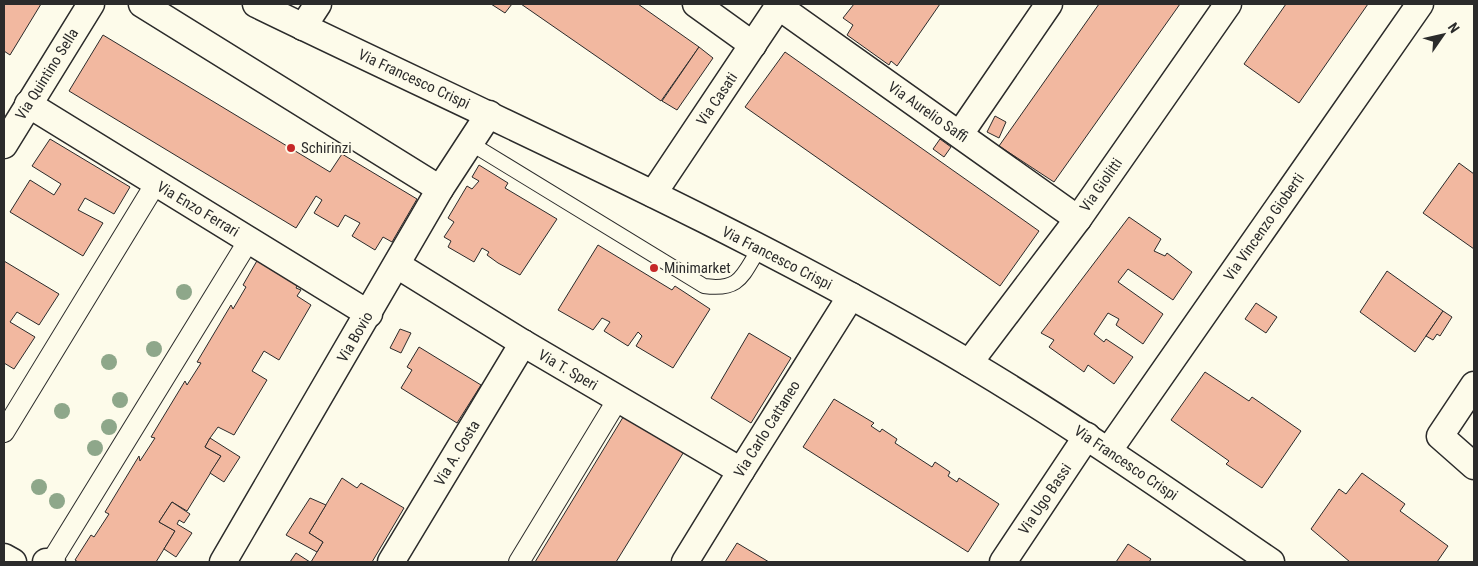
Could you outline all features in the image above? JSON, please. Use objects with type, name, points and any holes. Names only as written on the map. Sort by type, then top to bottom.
[{"type":"street","name":"Via Quintino Sella","points":[[4,145],[91,4]]},
{"type":"street","points":[[142,4],[440,188]]},
{"type":"street","name":"Via Francesco Crispi","points":[[256,4],[653,194],[850,296],[969,363],[1087,436],[1271,562]]},
{"type":"street","points":[[303,27],[318,4]]},
{"type":"street","points":[[696,4],[752,45]]},
{"type":"street","points":[[960,134],[1049,4]]},
{"type":"street","name":"Via Giolitti","points":[[969,363],[1078,218],[1228,4]]},
{"type":"street","name":"Via Vincenzo Gioberti","points":[[1109,450],[1420,4]]},
{"type":"street","name":"Via Casati","points":[[653,194],[779,5]]},
{"type":"street","name":"Via Aurelio Saffi","points":[[779,5],[1078,218]]},
{"type":"street","name":"Via Enzo Ferrari","points":[[28,104],[368,314]]},
{"type":"street","name":"Via Bovio","points":[[222,562],[397,265],[440,188],[489,114]]},
{"type":"street","points":[[4,432],[156,183]]},
{"type":"street","points":[[46,562],[51,562],[249,240]]},
{"type":"street","name":"Via T. Speri","points":[[397,265],[523,344],[740,471]]},
{"type":"street","name":"Via Carlo Cattaneo","points":[[685,562],[850,296]]},
{"type":"street","name":"Via A. Costa","points":[[391,562],[523,344]]},
{"type":"street","points":[[1474,385],[1440,436],[1474,466]]},
{"type":"street","points":[[519,562],[618,399]]},
{"type":"street","name":"Via Ugo Bassi","points":[[1003,562],[1087,436]]},
{"type":"street","points":[[4,557],[13,562]]},
{"type":"lane","points":[[470,143],[704,286],[720,288],[738,282],[759,248]]},
{"type":"building","points":[[4,4],[41,4],[10,55],[4,51]]},
{"type":"building","points":[[491,4],[512,4],[505,13]]},
{"type":"building","points":[[521,4],[638,4],[699,47],[661,101]]},
{"type":"building","points":[[854,4],[940,4],[897,66],[891,61],[889,65],[847,35],[853,25],[843,18]]},
{"type":"building","points":[[1099,4],[1180,4],[1054,182],[999,146]]},
{"type":"building","points":[[1286,4],[1368,4],[1299,103],[1244,64]]},
{"type":"building","points":[[103,35],[330,172],[342,154],[417,199],[392,242],[383,237],[375,250],[352,236],[360,223],[345,215],[338,227],[314,213],[322,200],[316,196],[296,228],[69,91]]},
{"type":"building","points":[[699,47],[713,58],[677,110],[662,101]]},
{"type":"building","points":[[785,52],[1039,231],[1000,286],[745,107]]},
{"type":"building","points":[[995,116],[1006,122],[999,138],[987,132]]},
{"type":"building","points":[[50,139],[130,187],[114,214],[85,198],[78,210],[103,223],[83,256],[10,212],[30,180],[54,195],[61,184],[32,166]]},
{"type":"building","points":[[940,139],[951,147],[944,157],[933,149]]},
{"type":"building","points":[[1459,163],[1474,174],[1474,249],[1423,213]]},
{"type":"building","points":[[479,165],[508,183],[505,188],[557,219],[520,275],[498,263],[487,255],[489,252],[482,248],[474,262],[448,247],[451,241],[444,237],[454,222],[448,218],[467,186],[472,189],[479,181],[472,177]]},
{"type":"building","points":[[1129,217],[1161,239],[1154,251],[1165,256],[1167,253],[1192,272],[1173,300],[1128,269],[1118,282],[1163,314],[1143,344],[1116,325],[1119,319],[1108,313],[1094,334],[1104,342],[1106,339],[1133,357],[1114,384],[1088,365],[1084,372],[1049,347],[1054,340],[1041,333]]},
{"type":"building","points":[[598,245],[672,290],[675,286],[710,309],[673,368],[636,346],[642,336],[638,332],[628,346],[604,331],[610,322],[602,318],[593,330],[558,310]]},
{"type":"building","points":[[258,259],[299,282],[296,288],[301,290],[297,296],[311,305],[279,360],[264,351],[252,371],[267,380],[234,435],[218,427],[210,438],[205,447],[221,456],[187,511],[172,502],[159,522],[175,531],[156,562],[78,562],[75,560],[91,535],[94,537],[109,514],[105,512],[139,456],[140,461],[155,438],[151,437],[185,381],[187,385],[201,363],[197,362],[231,305],[233,309],[246,287],[243,285]]},
{"type":"building","points":[[4,261],[59,294],[39,325],[17,312],[10,322],[35,337],[14,369],[4,363]]},
{"type":"building","points":[[1387,271],[1443,311],[1415,352],[1360,312]]},
{"type":"building","points":[[1256,303],[1277,317],[1266,333],[1245,319]]},
{"type":"building","points":[[1443,311],[1452,317],[1440,336],[1437,334],[1433,340],[1426,336]]},
{"type":"building","points":[[400,329],[411,333],[401,353],[390,348]]},
{"type":"building","points":[[749,333],[791,358],[751,423],[711,398]]},
{"type":"building","points":[[419,347],[481,385],[457,423],[401,388],[412,370],[407,367]]},
{"type":"building","points":[[1205,372],[1249,401],[1252,397],[1301,431],[1262,488],[1226,464],[1229,461],[1171,420]]},
{"type":"building","points":[[834,399],[874,423],[871,426],[880,432],[882,429],[897,439],[895,443],[932,467],[935,462],[950,472],[948,476],[957,482],[959,478],[999,504],[968,552],[803,447]]},
{"type":"building","points":[[625,414],[685,450],[616,562],[535,562]]},
{"type":"building","points":[[210,438],[240,457],[224,482],[210,473],[221,456],[205,447]]},
{"type":"building","points":[[1362,473],[1405,504],[1400,511],[1448,546],[1437,562],[1350,562],[1311,529],[1339,489],[1346,494]]},
{"type":"building","points":[[342,478],[357,488],[361,483],[404,508],[372,562],[311,562],[323,542],[309,533]]},
{"type":"building","points":[[310,498],[326,505],[309,533],[323,542],[317,552],[286,535]]},
{"type":"building","points":[[172,502],[190,514],[184,523],[179,520],[177,524],[192,533],[176,557],[164,549],[175,531],[159,522]]},
{"type":"building","points":[[737,543],[769,562],[725,562]]},
{"type":"building","points":[[1128,544],[1151,559],[1149,562],[1116,562]]},
{"type":"building","points":[[296,553],[310,562],[290,562]]},
{"type":"place","name":"Schirinzi","points":[[291,148]]},
{"type":"place","name":"Minimarket","points":[[654,268]]}]
